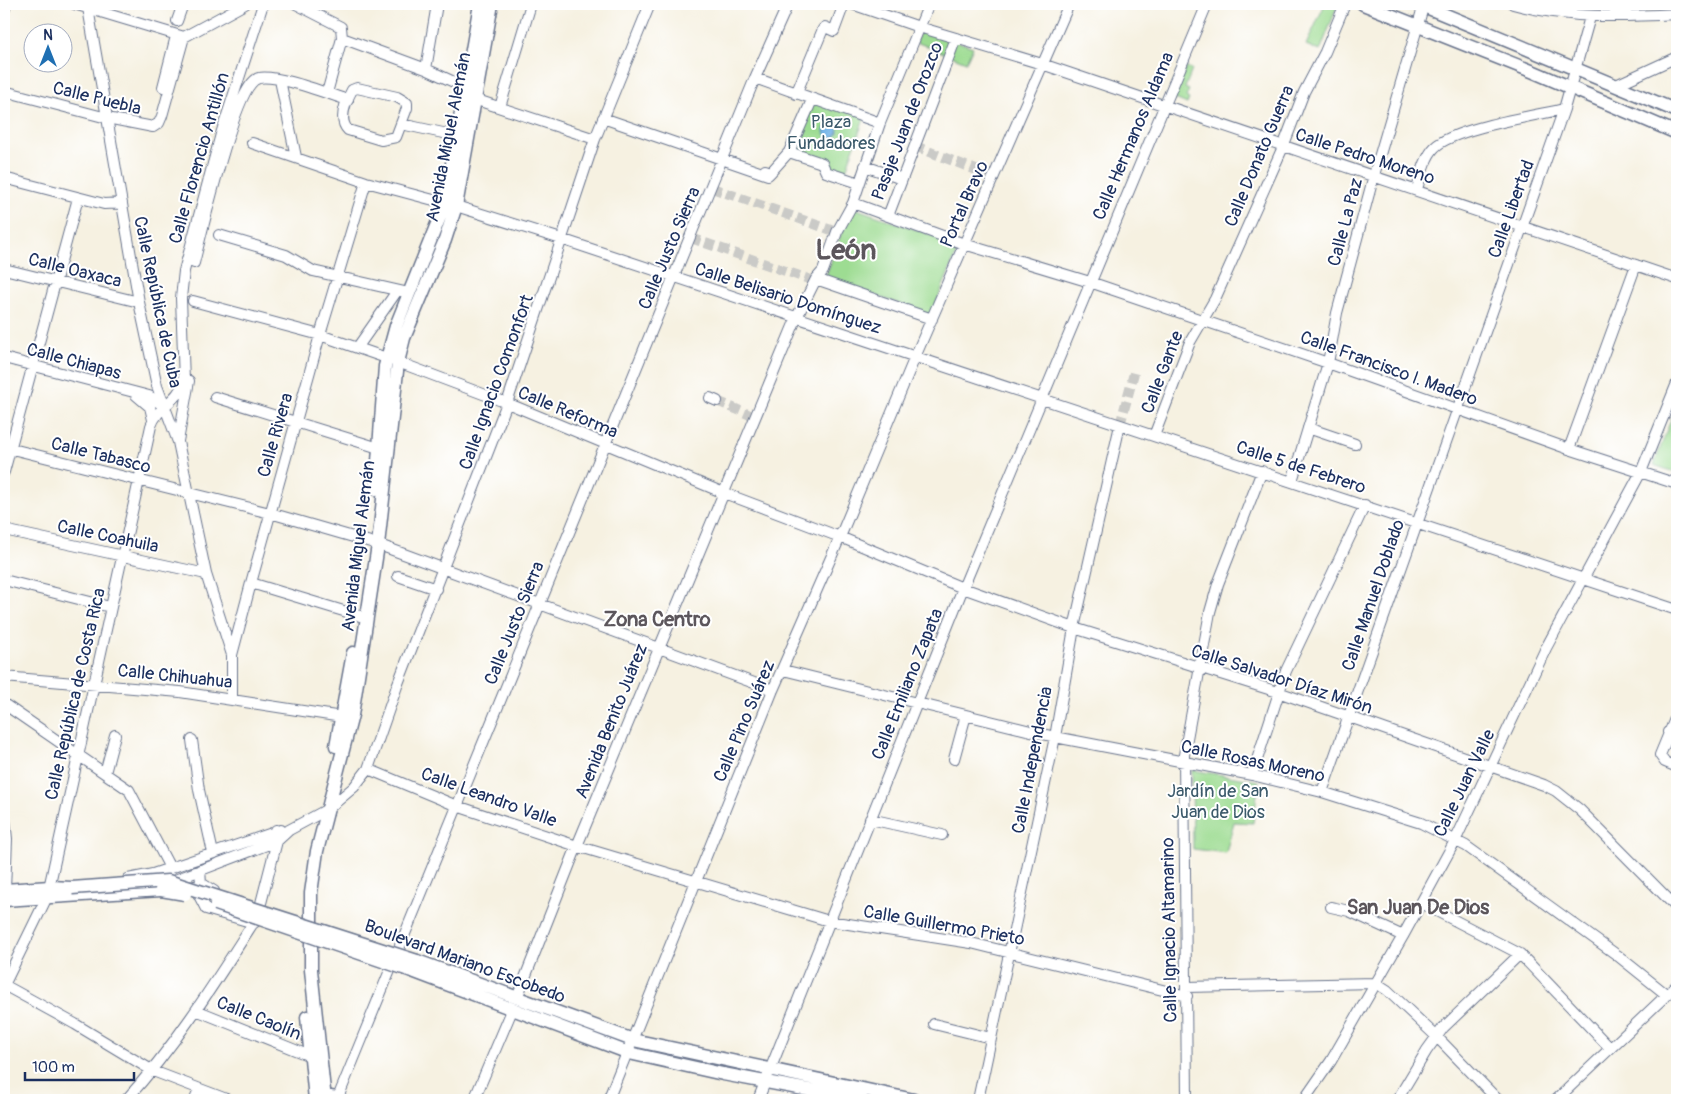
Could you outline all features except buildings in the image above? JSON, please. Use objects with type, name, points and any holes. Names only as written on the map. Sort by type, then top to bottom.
[{"type":"main road","name":"Avenida Miguel Alemán","points":[[321,1098],[310,1056],[306,922],[314,866],[374,544],[379,448],[403,292],[451,205],[457,136],[472,93],[480,4]]},
{"type":"main road","name":"Avenida Miguel Alemán","points":[[324,811],[352,715],[374,544],[392,360],[408,329],[445,240],[472,93],[492,4]]},
{"type":"main road","points":[[1363,4],[1571,88],[1677,134]]},
{"type":"main road","points":[[1422,4],[1677,111]]},
{"type":"main road","name":"Boulevard Mariano Escobedo","points":[[49,892],[72,888],[168,881],[512,1000],[634,1040],[768,1077],[862,1100]]},
{"type":"main road","name":"Boulevard Mariano Escobedo","points":[[4,893],[155,890],[192,896],[411,965]]},
{"type":"main road","name":"Avenida Miguel Alemán","points":[[307,940],[312,977],[321,1098]]},
{"type":"main road","name":"Boulevard Mariano Escobedo","points":[[512,1000],[629,1053],[914,1100]]},
{"type":"main road","points":[[321,1098],[330,1097],[338,1099]]},
{"type":"street","points":[[4,11],[6,4]]},
{"type":"street","points":[[74,4],[180,36],[245,4]]},
{"type":"street","points":[[177,21],[183,4]]},
{"type":"street","name":"Calle Florencio Antillón","points":[[164,406],[178,392],[184,381],[181,298],[184,271],[221,134],[263,4]]},
{"type":"street","points":[[296,4],[339,24],[342,38],[327,93]]},
{"type":"street","points":[[426,69],[437,4]]},
{"type":"street","points":[[500,107],[531,4]]},
{"type":"street","name":"Calle Ignacio Comonfort","points":[[368,769],[507,403],[595,139],[650,4]]},
{"type":"street","name":"Calle Justo Sierra","points":[[338,1099],[674,277],[727,159],[755,78],[788,4]]},
{"type":"street","points":[[796,94],[823,29],[826,27],[834,31],[844,4]]},
{"type":"street","name":"Calle Pedro Moreno","points":[[852,4],[919,27],[1042,64],[1283,147],[1417,189],[1677,279]]},
{"type":"street","name":"Avenida Benito Juárez","points":[[474,1100],[512,1000],[724,494],[753,416],[796,319],[816,279],[823,272],[837,232],[854,203],[880,123],[929,4]]},
{"type":"street","name":"Portal Bravo","points":[[915,357],[1042,64],[1070,4]]},
{"type":"street","name":"Calle Hermanos Aldama","points":[[1090,282],[1207,4]]},
{"type":"street","name":"Calle Donato Guerra","points":[[1202,320],[1214,299],[1283,147],[1304,92],[1325,52],[1345,4]]},
{"type":"street","name":"Calle La Paz","points":[[1292,481],[1328,363],[1337,314],[1374,176],[1418,25],[1422,4]]},
{"type":"street","points":[[1513,4],[1548,12],[1590,17],[1618,18],[1677,14]]},
{"type":"street","name":"Calle República de Cuba","points":[[88,8],[139,302],[157,386],[178,442],[206,574],[232,656]]},
{"type":"street","name":"Calle Libertad","points":[[1457,410],[1564,109],[1577,69],[1590,17]]},
{"type":"street","name":"Calle Puebla","points":[[4,91],[107,118],[153,127],[159,123],[162,116],[180,36]]},
{"type":"street","points":[[342,38],[426,69],[500,107],[595,139]]},
{"type":"street","name":"Pasaje Juan de Orozco","points":[[888,216],[956,38]]},
{"type":"street","points":[[1616,86],[1677,57]]},
{"type":"street","name":"Calle Florencio Antillón","points":[[178,442],[189,382],[187,289],[228,136],[250,83],[260,77],[280,80],[348,100]]},
{"type":"street","points":[[755,78],[880,123]]},
{"type":"street","points":[[280,80],[296,157]]},
{"type":"street","points":[[356,88],[402,99],[407,105],[401,124],[396,137],[388,140],[348,130],[342,123],[352,90],[356,88]]},
{"type":"street","points":[[603,118],[727,159],[768,175],[789,152],[812,100]]},
{"type":"street","points":[[1417,189],[1429,155],[1440,143],[1489,126],[1564,109]]},
{"type":"street","points":[[401,124],[457,136]]},
{"type":"street","name":"Calle Belisario Domínguez","points":[[252,144],[296,157],[366,182],[451,205],[561,239],[796,319],[915,357]]},
{"type":"street","points":[[789,152],[822,162],[826,172],[859,183]]},
{"type":"street","points":[[865,166],[902,179]]},
{"type":"street","points":[[4,178],[109,205],[122,203]]},
{"type":"street","name":"Calle Rivera","points":[[232,698],[232,656],[320,335],[366,182]]},
{"type":"street","points":[[4,472],[7,448],[33,366],[78,198]]},
{"type":"street","name":"Calle Francisco I. Madero","points":[[854,203],[964,244],[1090,282],[1328,363],[1570,450],[1677,484]]},
{"type":"street","points":[[219,235],[279,252],[307,269],[403,292],[357,348]]},
{"type":"street","points":[[1570,450],[1636,265]]},
{"type":"street","name":"Calle Oaxaca","points":[[4,269],[139,302]]},
{"type":"street","points":[[816,279],[932,319]]},
{"type":"street","name":"Calle Emiliano Zapata","points":[[758,1100],[963,588],[1043,400],[1090,282]]},
{"type":"street","name":"Calle Reforma","points":[[193,301],[320,335],[392,360],[507,403],[605,446],[724,494],[840,537]]},
{"type":"street","name":"Calle Gante","points":[[1154,436],[1190,342],[1202,320]]},
{"type":"street","name":"Calle 5 de Febrero","points":[[915,357],[1677,610]]},
{"type":"street","name":"Calle Pino Suárez","points":[[608,1100],[629,1053],[773,690],[840,537],[915,357]]},
{"type":"street","name":"Calle Chiapas","points":[[4,358],[149,396],[164,406]]},
{"type":"street","name":"Calle Juan Valle","points":[[1304,1100],[1331,1061],[1456,839],[1546,648],[1640,472],[1677,383]]},
{"type":"street","name":"Calle Chiapas","points":[[136,394],[150,407],[153,420]]},
{"type":"street","points":[[215,397],[379,448]]},
{"type":"street","name":"Calle República de Costa Rica","points":[[4,985],[49,892],[77,754],[153,420],[164,406]]},
{"type":"street","name":"Calle Manuel Doblado","points":[[1322,792],[1457,410]]},
{"type":"street","name":"Calle Independencia","points":[[978,1100],[1055,737],[1074,628],[1120,425]]},
{"type":"street","points":[[1308,428],[1355,444]]},
{"type":"street","name":"Calle Tabasco","points":[[7,448],[270,513],[374,544],[773,690]]},
{"type":"street","name":"Calle Ignacio Altamarino","points":[[1187,1100],[1183,763],[1199,668],[1218,584],[1262,471]]},
{"type":"street","points":[[1252,775],[1278,692],[1365,505]]},
{"type":"street","name":"Calle Coahuila","points":[[4,530],[206,574]]},
{"type":"street","name":"Calle Salvador Díaz Mirón","points":[[840,537],[963,588],[1074,628],[1278,692],[1544,785],[1570,801],[1677,908]]},
{"type":"street","points":[[398,576],[436,589]]},
{"type":"street","points":[[4,580],[110,607]]},
{"type":"street","points":[[251,583],[360,616]]},
{"type":"street","name":"Calle Rosas Moreno","points":[[783,670],[1055,737],[1252,775],[1322,792],[1412,820],[1456,839],[1617,955],[1667,995]]},
{"type":"street","name":"Calle Chihuahua","points":[[4,677],[232,698],[342,717]]},
{"type":"street","points":[[4,704],[129,790],[170,868],[166,878],[155,890]]},
{"type":"street","points":[[1677,714],[1673,734],[1660,755],[1665,762],[1677,767]]},
{"type":"street","points":[[954,759],[966,715]]},
{"type":"street","points":[[105,773],[115,735]]},
{"type":"street","points":[[192,740],[199,790],[213,853]]},
{"type":"street","points":[[155,890],[289,830],[324,811],[354,788],[368,769]]},
{"type":"street","name":"Calle Leandro Valle","points":[[368,769],[457,806],[577,846],[696,881]]},
{"type":"street","points":[[4,812],[7,838],[4,893]]},
{"type":"street","points":[[870,819],[942,834]]},
{"type":"street","points":[[49,892],[124,880],[277,835]]},
{"type":"street","points":[[126,1100],[152,1070],[196,1010],[253,922],[260,907],[277,835]]},
{"type":"street","points":[[200,870],[201,883],[208,888],[398,952],[411,965]]},
{"type":"street","points":[[188,875],[206,909],[253,922],[391,968],[411,965]]},
{"type":"street","name":"Calle Guillermo Prieto","points":[[696,881],[829,921],[949,939],[1186,991],[1376,983]]},
{"type":"street","points":[[1421,903],[1520,954],[1610,1048]]},
{"type":"street","points":[[1331,907],[1349,911],[1403,936]]},
{"type":"street","points":[[1397,1100],[1436,1037],[1520,954]]},
{"type":"street","points":[[1376,983],[1387,990],[1498,1100]]},
{"type":"street","points":[[4,985],[75,1024],[152,1070],[229,1100]]},
{"type":"street","points":[[1556,1100],[1677,985]]},
{"type":"street","name":"Calle Caolín","points":[[196,1010],[310,1056]]},
{"type":"street","points":[[934,1024],[991,1038]]},
{"type":"street","points":[[195,1100],[199,1089]]},
{"type":"green space","points":[[1325,4],[1333,4],[1337,7],[1320,51],[1306,45]]},
{"type":"green space","points":[[921,29],[973,47],[966,62],[916,42]]},
{"type":"green space","points":[[1186,67],[1192,70],[1185,88],[1189,90],[1186,97],[1189,99],[1187,104],[1173,98]]},
{"type":"green space","name":"Plaza Fundadores","points":[[814,99],[865,116],[845,173],[823,166],[797,150]]},
{"type":"green space","points":[[851,207],[960,245],[931,315],[825,278]]},
{"type":"green space","points":[[1677,403],[1677,473],[1654,465]]},
{"type":"green space","name":"Jardín de San Juan de Dios","points":[[1192,770],[1259,781],[1253,823],[1234,822],[1226,853],[1193,849]]},
{"type":"water","points":[[828,124],[834,124],[838,131],[834,138],[828,138],[824,134],[824,128]]},
{"type":"tunnel","points":[[915,146],[994,177]]},
{"type":"tunnel","points":[[712,188],[837,232]]},
{"type":"tunnel","points":[[691,238],[814,281]]},
{"type":"tunnel","points":[[1120,425],[1134,373]]},
{"type":"tunnel","points":[[717,401],[750,415]]},
{"type":"district","name":"León","points":[[846,249]]},
{"type":"district","name":"Zona Centro","points":[[657,619]]},
{"type":"district","name":"San Juan De Dios","points":[[1418,907]]}]
